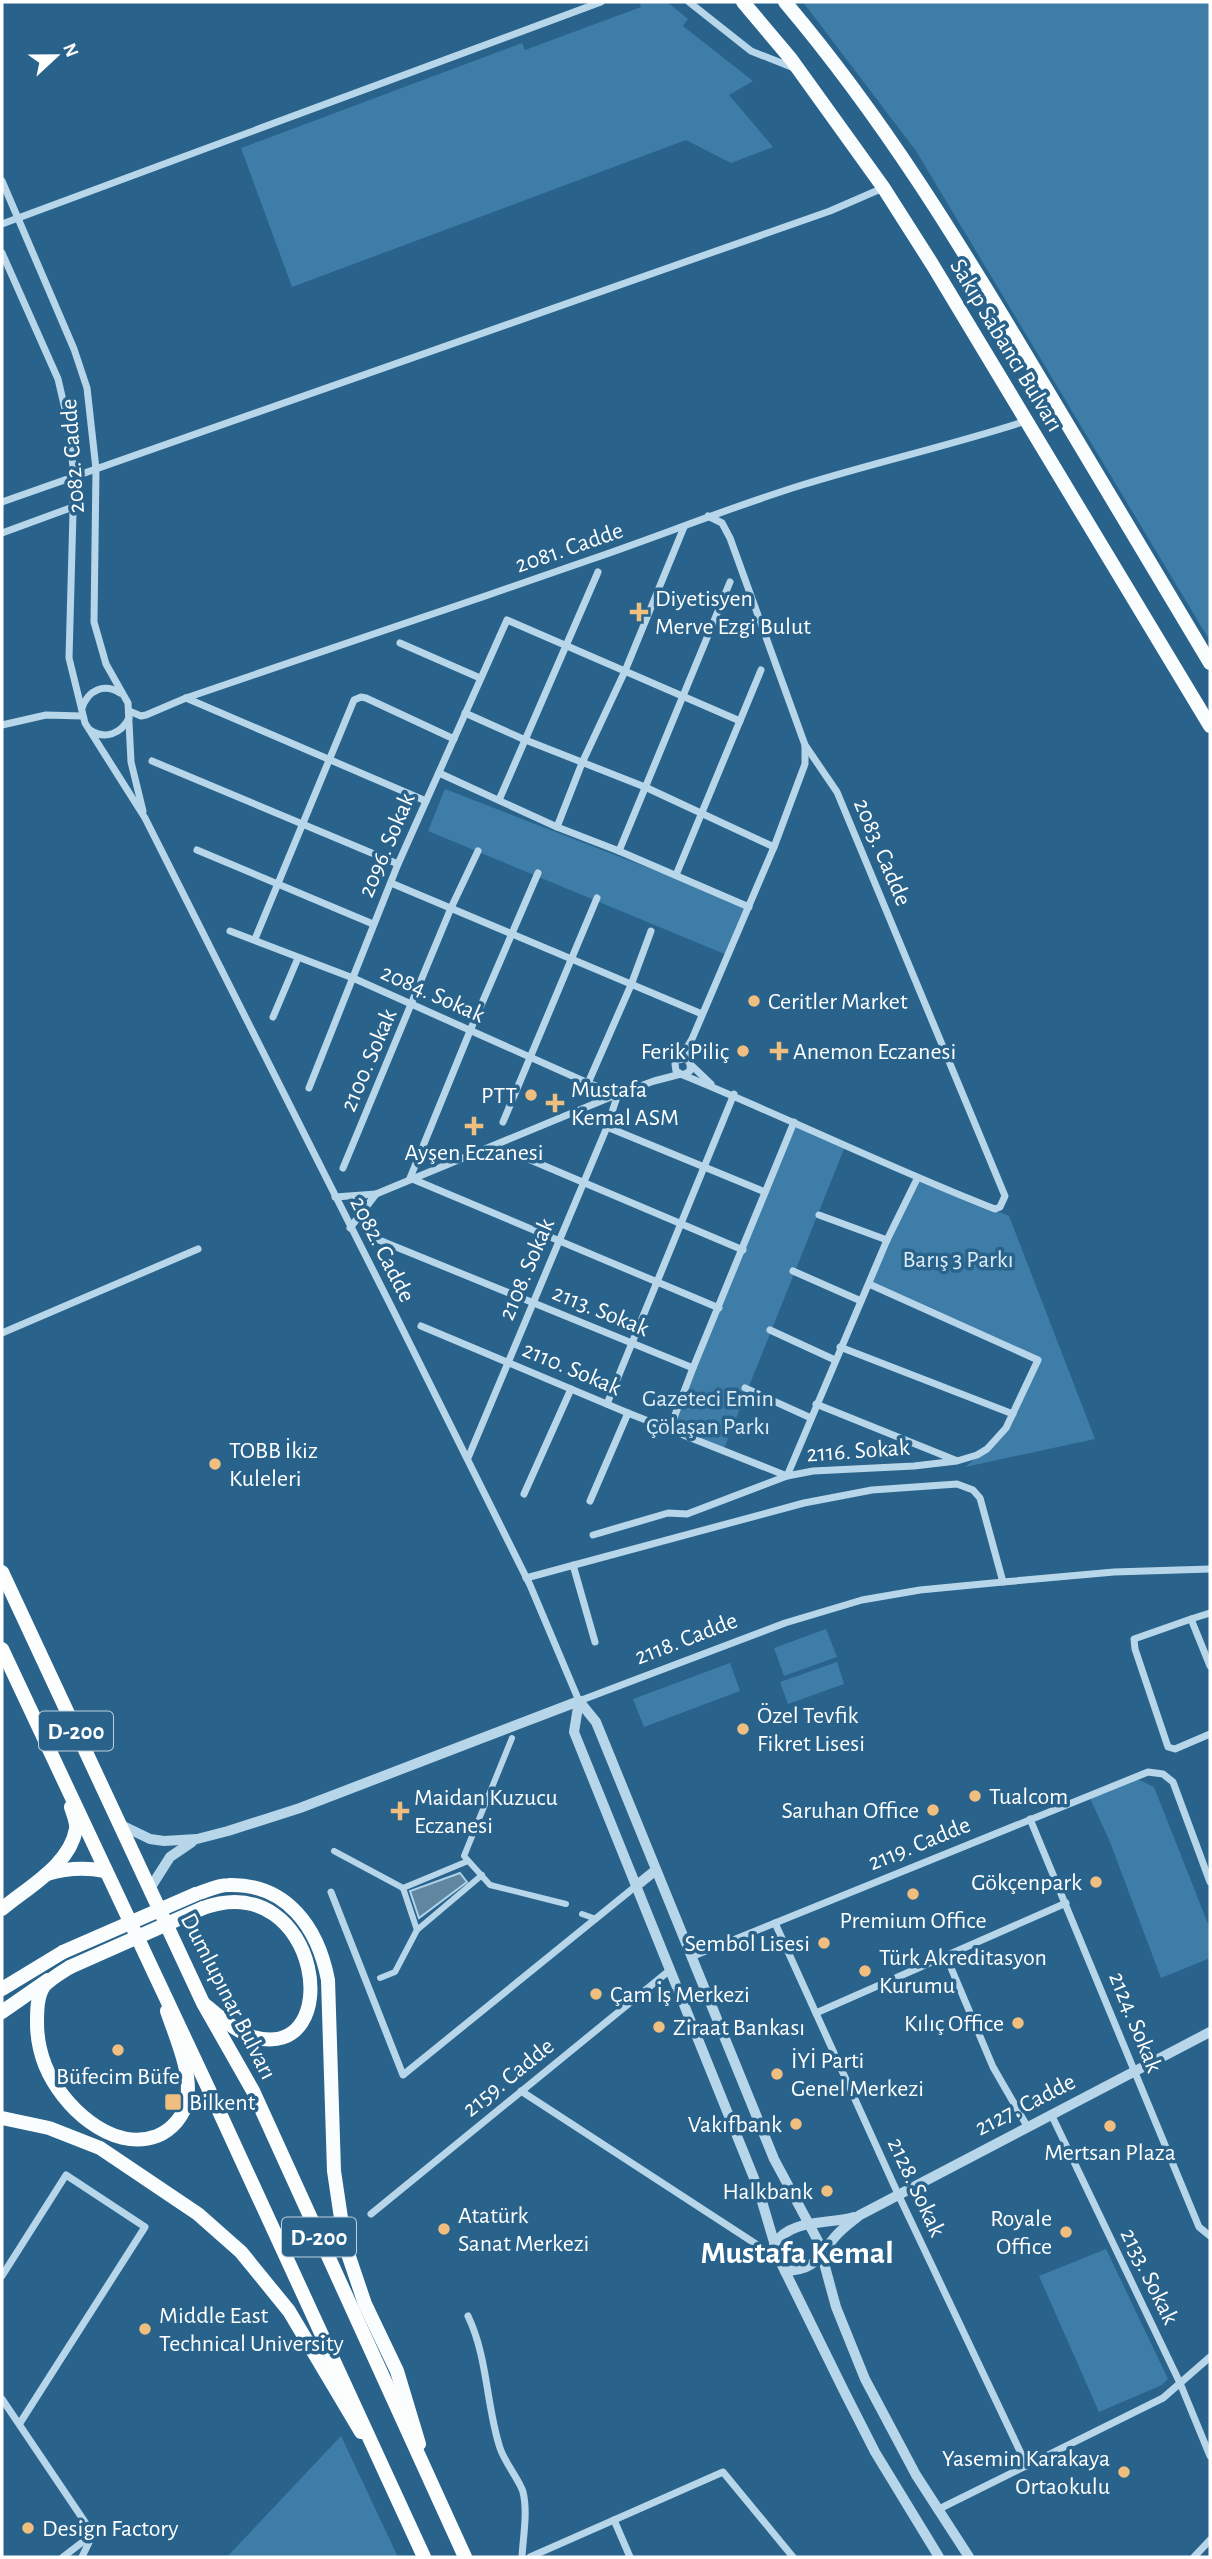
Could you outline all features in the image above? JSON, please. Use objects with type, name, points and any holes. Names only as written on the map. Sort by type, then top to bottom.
[{"type":"highway","name":"Dumlupınar Bulvarı","points":[[2,1572],[203,2003],[253,2091],[465,2557]]},
{"type":"highway","name":"D-200","points":[[2,1649],[424,2557]]},
{"type":"main road","name":"Sakıp Sabancı Bulvarı","points":[[743,2],[799,70],[883,187],[1210,726]]},
{"type":"main road","name":"Sakıp Sabancı Bulvarı","points":[[785,2],[825,50],[915,174],[967,255],[1210,663]]},
{"type":"main road","points":[[2,1909],[69,1851],[77,1826],[62,1776]]},
{"type":"main road","points":[[45,1874],[65,1868],[86,1867],[105,1871]]},
{"type":"main road","points":[[2,1989],[63,1952],[196,1894],[226,1885],[251,1887],[277,1895],[306,1921],[323,1954],[328,1980],[334,2171],[345,2245],[365,2304],[397,2371],[428,2476]]},
{"type":"main road","points":[[2,2012],[70,1966],[216,1903],[239,1902],[264,1909],[291,1929],[306,1953],[310,1973],[308,2012],[298,2029],[281,2038],[246,2034],[203,2003]]},
{"type":"main road","points":[[70,1966],[44,1986],[39,2000],[37,2028],[46,2067],[66,2100],[81,2115],[99,2127],[133,2141],[154,2137],[174,2126],[187,2099],[184,2066],[159,1983]]},
{"type":"main road","points":[[2,2118],[49,2128],[100,2148],[198,2214],[241,2252],[289,2311],[335,2391],[379,2458]]},
{"type":"street","points":[[2,224],[601,2]]},
{"type":"street","points":[[689,2],[751,51],[799,70]]},
{"type":"street","name":"2082. Cadde","points":[[2,181],[82,369],[91,410],[96,469],[94,622],[106,663],[129,711],[131,762],[145,818]]},
{"type":"street","points":[[2,502],[830,211],[883,187]]},
{"type":"street","name":"2082. Cadde","points":[[2,253],[58,379],[68,422],[74,476],[69,658],[82,712],[89,729],[145,818],[468,1458],[526,1578],[579,1701]]},
{"type":"street","name":"2081. Cadde","points":[[129,711],[141,716],[146,715],[186,698],[803,484],[964,441],[1026,421]]},
{"type":"street","points":[[2,533],[73,507]]},
{"type":"street","name":"2083. Cadde","points":[[708,516],[722,523],[730,538],[805,745],[837,792],[1005,1196],[1000,1207],[995,1209],[917,1179]]},
{"type":"street","points":[[557,827],[684,527]]},
{"type":"street","points":[[499,800],[523,739],[598,572]]},
{"type":"street","points":[[619,850],[730,582]]},
{"type":"street","name":"2096. Sokak","points":[[309,1088],[398,864],[507,620],[565,646]]},
{"type":"street","points":[[400,643],[480,678]]},
{"type":"street","points":[[565,646],[740,721]]},
{"type":"street","points":[[676,876],[761,670]]},
{"type":"street","points":[[2,725],[46,715],[82,712],[89,695],[102,688],[117,691],[124,696]]},
{"type":"street","points":[[255,939],[353,702],[361,697],[454,739]]},
{"type":"street","points":[[186,698],[426,801]]},
{"type":"street","points":[[89,729],[103,735],[118,732],[128,719],[129,711]]},
{"type":"street","points":[[465,713],[645,787],[774,847]]},
{"type":"street","points":[[654,1081],[678,1060],[692,1039],[774,847],[805,764],[805,745]]},
{"type":"street","points":[[152,761],[398,864]]},
{"type":"street","points":[[439,774],[557,827],[619,850],[749,907]]},
{"type":"street","points":[[197,850],[373,924]]},
{"type":"street","name":"2100. Sokak","points":[[343,1168],[478,851]]},
{"type":"street","points":[[410,1178],[538,873]]},
{"type":"street","points":[[391,883],[702,1014]]},
{"type":"street","points":[[503,1122],[597,898]]},
{"type":"street","name":"2084. Sokak","points":[[230,931],[353,978],[618,1094]]},
{"type":"street","points":[[588,1083],[631,985],[651,931]]},
{"type":"street","points":[[272,1017],[298,958]]},
{"type":"street","points":[[335,1197],[376,1194],[618,1094],[690,1071],[692,1039]]},
{"type":"street","points":[[678,1060],[690,1063],[714,1087]]},
{"type":"street","points":[[678,1060],[676,1070],[682,1074],[734,1094],[917,1179],[887,1240],[787,1476]]},
{"type":"street","name":"2108. Sokak","points":[[468,1458],[607,1127],[618,1094]]},
{"type":"street","points":[[607,1404],[734,1094]]},
{"type":"street","points":[[670,1428],[794,1122]]},
{"type":"street","points":[[607,1127],[765,1192]]},
{"type":"street","points":[[514,1153],[743,1250]]},
{"type":"street","points":[[410,1178],[719,1308]]},
{"type":"street","points":[[350,1227],[376,1194]]},
{"type":"street","points":[[819,1215],[887,1240]]},
{"type":"street","name":"2113. Sokak","points":[[379,1240],[693,1367]]},
{"type":"street","points":[[2,1334],[198,1249]]},
{"type":"street","points":[[793,1271],[861,1301]]},
{"type":"street","name":"2116. Sokak","points":[[593,1535],[668,1513],[687,1514],[787,1476],[814,1471],[957,1461],[987,1449],[1006,1428],[1038,1360],[869,1284]]},
{"type":"street","name":"2110. Sokak","points":[[421,1326],[787,1476]]},
{"type":"street","points":[[770,1330],[835,1360]]},
{"type":"street","points":[[840,1348],[1013,1414]]},
{"type":"street","points":[[745,1388],[811,1418]]},
{"type":"street","points":[[524,1494],[570,1389]]},
{"type":"street","points":[[816,1404],[957,1461]]},
{"type":"street","points":[[590,1501],[628,1413]]},
{"type":"street","points":[[526,1578],[804,1503],[872,1490],[957,1485],[973,1490],[979,1498],[1003,1582]]},
{"type":"street","points":[[573,1565],[595,1642]]},
{"type":"street","name":"2118. Cadde","points":[[197,1839],[300,1808],[785,1623],[835,1607],[910,1591],[1114,1572],[1210,1569]]},
{"type":"street","points":[[1210,1613],[1137,1637],[1133,1643],[1168,1747],[1175,1749],[1210,1734]]},
{"type":"street","points":[[1191,1619],[1210,1665]]},
{"type":"street","points":[[579,1701],[596,1722],[774,2158],[823,2255],[836,2306],[864,2379],[937,2510],[969,2557]]},
{"type":"street","points":[[579,1701],[574,1732],[758,2188],[779,2259],[875,2452],[939,2557]]},
{"type":"street","points":[[512,1738],[464,1856],[490,1885],[566,1904]]},
{"type":"street","name":"2119. Cadde","points":[[691,1957],[1030,1819],[1154,1772],[1163,1774],[1173,1782],[1210,1881]]},
{"type":"street","name":"2124. Sokak","points":[[1030,1819],[1199,2227],[1210,2236]]},
{"type":"street","points":[[121,1825],[150,1839],[197,1839]]},
{"type":"street","points":[[149,1890],[170,1857],[197,1839]]},
{"type":"street","points":[[334,1851],[403,1888],[417,1930]]},
{"type":"street","points":[[403,1888],[468,1861]]},
{"type":"street","points":[[331,1892],[403,2075],[656,1870]]},
{"type":"street","points":[[380,1978],[395,1972],[417,1930],[482,1875]]},
{"type":"street","points":[[816,2013],[1066,1903]]},
{"type":"street","points":[[582,1914],[596,1919]]},
{"type":"street","name":"2128. Sokak","points":[[775,1923],[898,2194],[1027,2466]]},
{"type":"street","points":[[946,1956],[993,2067],[1027,2126]]},
{"type":"street","points":[[670,1970],[691,1957]]},
{"type":"street","name":"2159. Cadde","points":[[371,2214],[670,1970]]},
{"type":"street","name":"2127. Cadde","points":[[809,2224],[842,2221],[860,2215],[1210,2032]]},
{"type":"street","points":[[521,2091],[779,2259]]},
{"type":"street","name":"2133. Sokak","points":[[1051,2114],[1180,2384],[1210,2456]]},
{"type":"street","points":[[2,2276],[66,2175],[145,2227],[20,2423]]},
{"type":"street","name":"2127. Cadde","points":[[823,2255],[836,2235],[860,2215]]},
{"type":"street","points":[[774,2244],[785,2232],[809,2224]]},
{"type":"street","points":[[785,2272],[808,2268],[823,2255]]},
{"type":"street","points":[[468,2316],[477,2335],[482,2356],[486,2393],[499,2448],[508,2468],[523,2490],[522,2557]]},
{"type":"street","points":[[937,2510],[1163,2398],[1210,2357]]},
{"type":"street","points":[[2,2399],[93,2534]]},
{"type":"street","points":[[530,2557],[723,2472],[793,2557]]},
{"type":"street","points":[[614,2520],[630,2557]]},
{"type":"street","points":[[63,2557],[93,2534]]},
{"type":"street","points":[[82,2557],[93,2534]]},
{"type":"street","points":[[1194,2557],[1210,2540]]},
{"type":"green space","points":[[639,2],[667,2],[688,19],[683,26],[753,81],[729,95],[773,147],[731,163],[686,140],[292,287],[241,148],[522,43],[525,50],[641,7]]},
{"type":"green space","points":[[803,2],[1210,2],[1210,641],[916,151]]},
{"type":"green space","points":[[445,789],[749,907],[727,955],[428,831]]},
{"type":"green space","name":"Gazeteci Emin Çölaşan Parkı","points":[[794,1122],[846,1144],[723,1451],[670,1428]]},
{"type":"green space","name":"Barış 3 Parkı","points":[[917,1179],[1009,1216],[1095,1439],[965,1467],[987,1449],[1006,1428],[1037,1360],[869,1284]]},
{"type":"green space","points":[[826,1629],[837,1657],[784,1676],[774,1648]]},
{"type":"green space","points":[[837,1662],[844,1684],[788,1704],[780,1682]]},
{"type":"green space","points":[[730,1663],[740,1691],[644,1727],[633,1699]]},
{"type":"green space","points":[[1135,1778],[1154,1787],[1210,1929],[1210,1958],[1161,1978],[1110,1842],[1090,1798]]},
{"type":"green space","points":[[1106,2249],[1168,2379],[1162,2385],[1099,2412],[1039,2276]]},
{"type":"green space","points":[[341,2436],[398,2557],[227,2557]]},
{"type":"shaded area","points":[[460,1873],[467,1882],[419,1918],[410,1891]]},
{"type":"place","name":"Diyetisyen Merve Ezgi Bulut","points":[[639,612]]},
{"type":"place","name":"Ceritler Market","points":[[754,1001]]},
{"type":"place","name":"Ferik Piliç","points":[[743,1051]]},
{"type":"place","name":"Anemon Eczanesi","points":[[779,1051]]},
{"type":"place","name":"PTT","points":[[531,1095]]},
{"type":"place","name":"Mustafa Kemal ASM","points":[[555,1103]]},
{"type":"place","name":"Ayşen Eczanesi","points":[[474,1126]]},
{"type":"place","name":"TOBB İkiz Kuleleri","points":[[215,1464]]},
{"type":"place","name":"Özel Tevfik Fikret Lisesi","points":[[743,1729]]},
{"type":"place","name":"Tualcom","points":[[975,1796]]},
{"type":"place","name":"Saruhan Office","points":[[933,1810]]},
{"type":"place","name":"Maidan Kuzucu Eczanesi","points":[[400,1811]]},
{"type":"place","name":"Gökçenpark","points":[[1096,1882]]},
{"type":"place","name":"Premium Office","points":[[913,1894]]},
{"type":"place","name":"Sembol Lisesi","points":[[824,1943]]},
{"type":"place","name":"Türk Akreditasyon Kurumu","points":[[865,1971]]},
{"type":"place","name":"Çam İş Merkezi","points":[[596,1994]]},
{"type":"place","name":"Kılıç Office","points":[[1018,2023]]},
{"type":"place","name":"Ziraat Bankası","points":[[659,2027]]},
{"type":"place","name":"Büfecim Büfe","points":[[118,2050]]},
{"type":"place","name":"İYİ Parti Genel Merkezi","points":[[777,2074]]},
{"type":"place","name":"Bilkent","points":[[173,2102]]},
{"type":"place","name":"Vakıfbank","points":[[796,2124]]},
{"type":"place","name":"Mertsan Plaza","points":[[1110,2126]]},
{"type":"place","name":"Halkbank","points":[[827,2191]]},
{"type":"place","name":"Atatürk Sanat Merkezi","points":[[444,2229]]},
{"type":"place","name":"Royale Office","points":[[1066,2232]]},
{"type":"place","name":"Middle East Technical University","points":[[145,2329]]},
{"type":"place","name":"Yasemin Karakaya Ortaokulu","points":[[1124,2472]]},
{"type":"place","name":"Design Factory","points":[[28,2528]]},
{"type":"district","name":"Mustafa Kemal","points":[[797,2252]]}]
